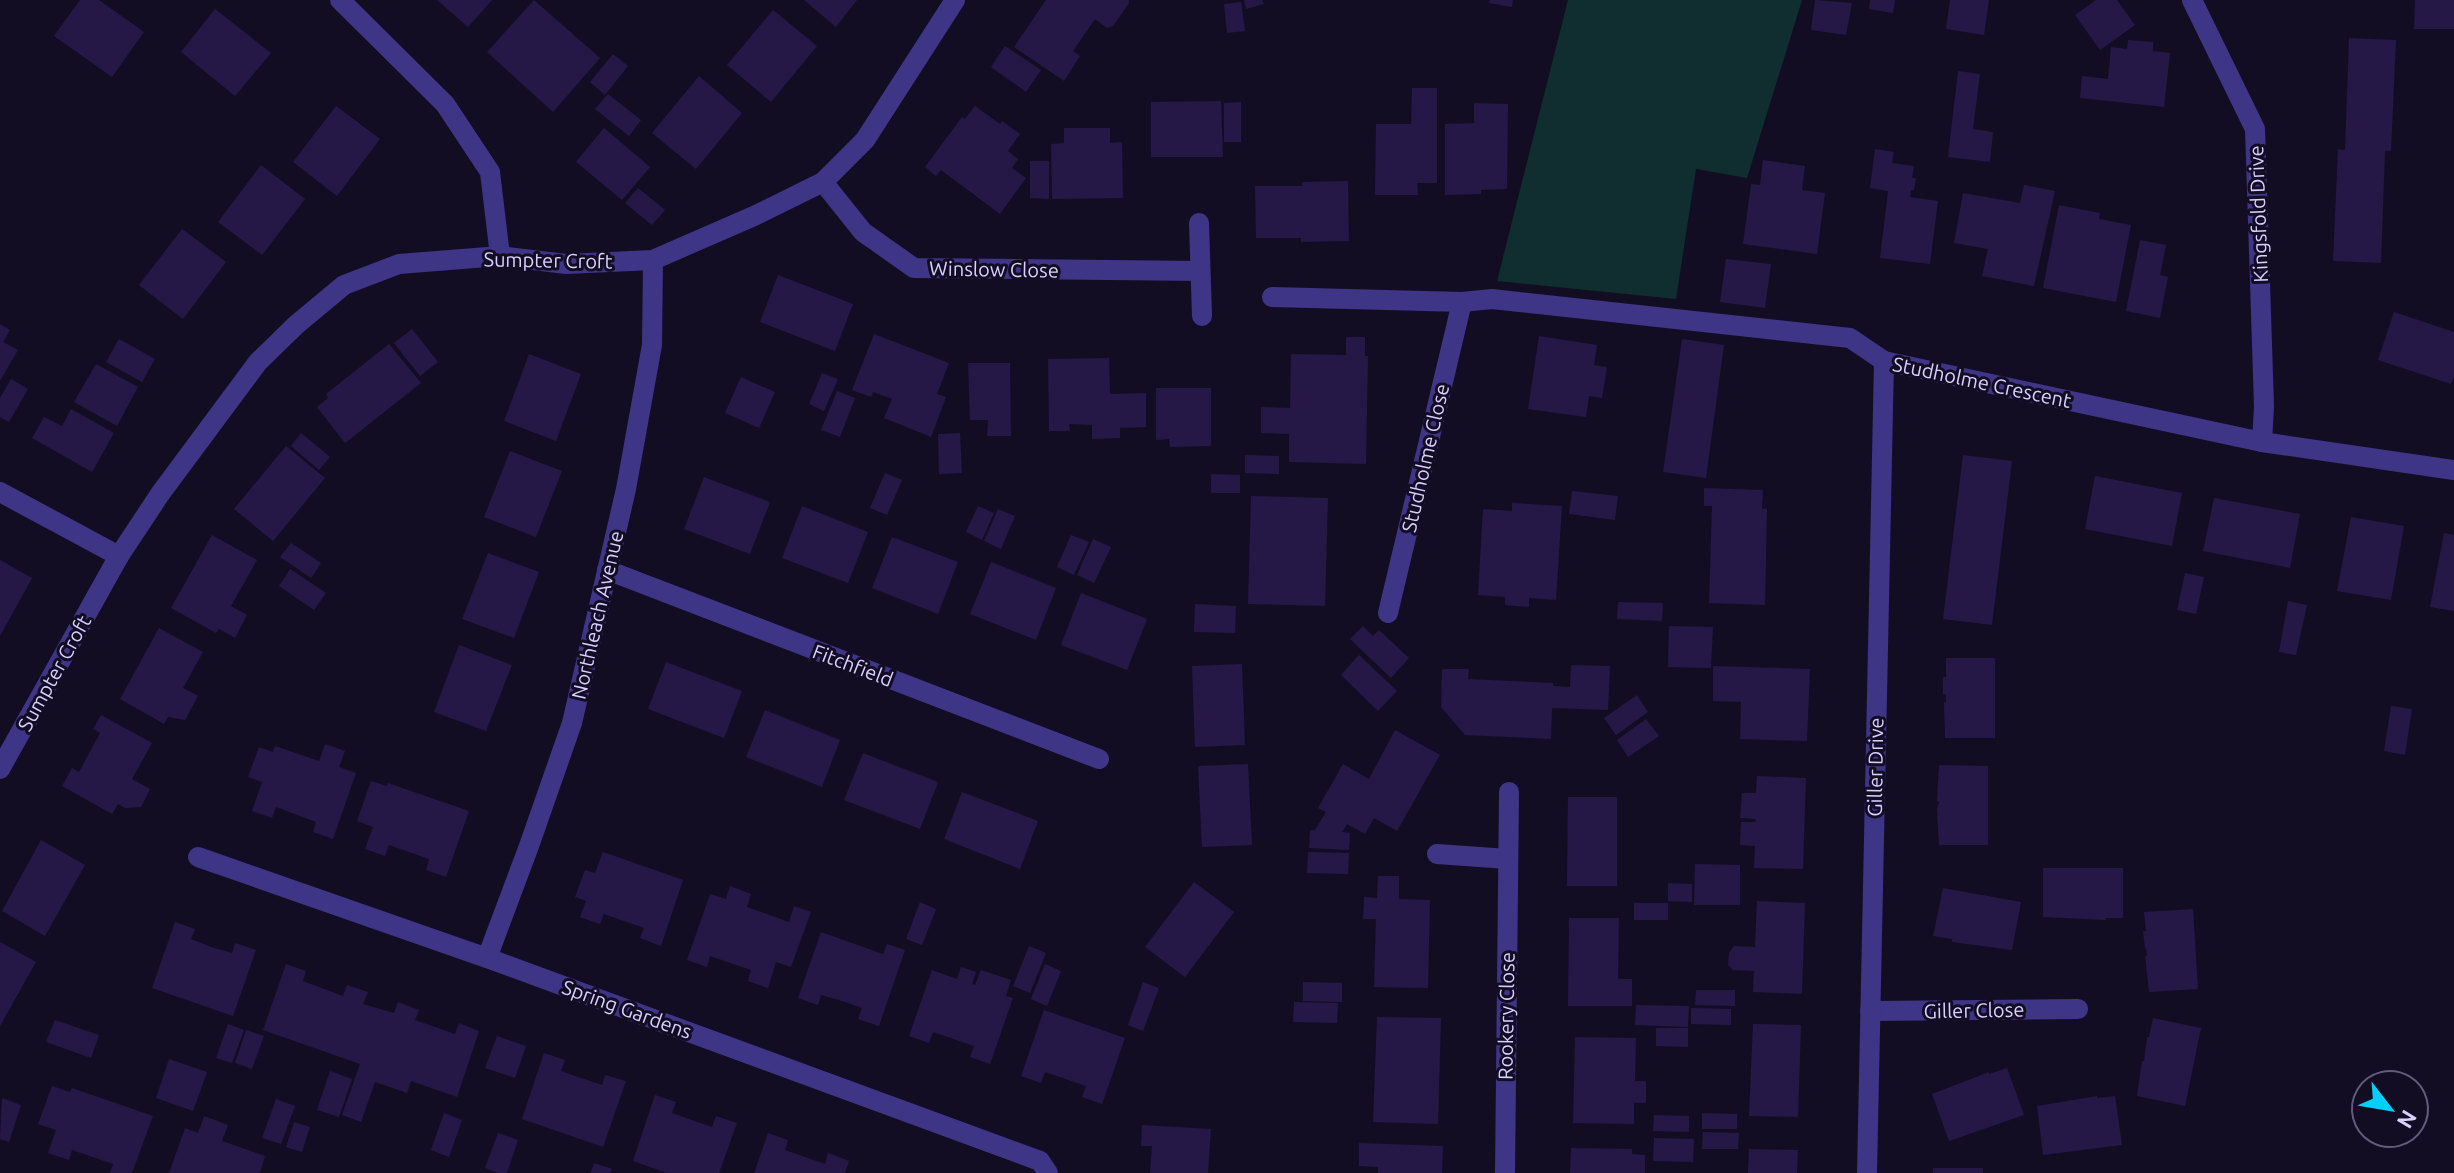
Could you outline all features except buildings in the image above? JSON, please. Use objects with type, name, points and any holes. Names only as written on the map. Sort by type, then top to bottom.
[{"type":"street","points":[[340,0],[445,104],[490,172],[500,256]]},
{"type":"street","name":"Sumpter Croft","points":[[0,769],[119,556],[160,494],[258,362],[344,285],[399,264],[500,256],[566,264],[653,260],[754,216],[823,182],[865,140],[955,0]]},
{"type":"street","name":"Kingsfold Drive","points":[[2192,0],[2255,129],[2264,406],[2262,442]]},
{"type":"street","name":"Winslow Close","points":[[823,182],[863,232],[914,268],[1200,271]]},
{"type":"street","points":[[1199,223],[1202,316]]},
{"type":"street","name":"Northleach Avenue","points":[[487,958],[572,723],[626,489],[652,345],[653,260]]},
{"type":"street","name":"Studholme Crescent","points":[[1272,297],[1462,302],[1492,299],[1850,338],[1884,361],[2262,442],[2454,470]]},
{"type":"street","name":"Studholme Close","points":[[1388,613],[1462,302]]},
{"type":"street","name":"Giller Drive","points":[[1867,1173],[1884,361]]},
{"type":"street","points":[[0,492],[119,556]]},
{"type":"street","name":"Fitchfield","points":[[607,570],[1099,759]]},
{"type":"street","name":"Rookery Close","points":[[1505,1173],[1509,792]]},
{"type":"street","points":[[1437,854],[1508,859]]},
{"type":"street","name":"Spring Gardens","points":[[198,857],[487,958],[1040,1161],[1048,1173]]},
{"type":"street","name":"Giller Close","points":[[1870,1011],[2078,1009]]},
{"type":"green space","points":[[1568,0],[1802,0],[1747,178],[1696,169],[1676,299],[1497,281]]}]
